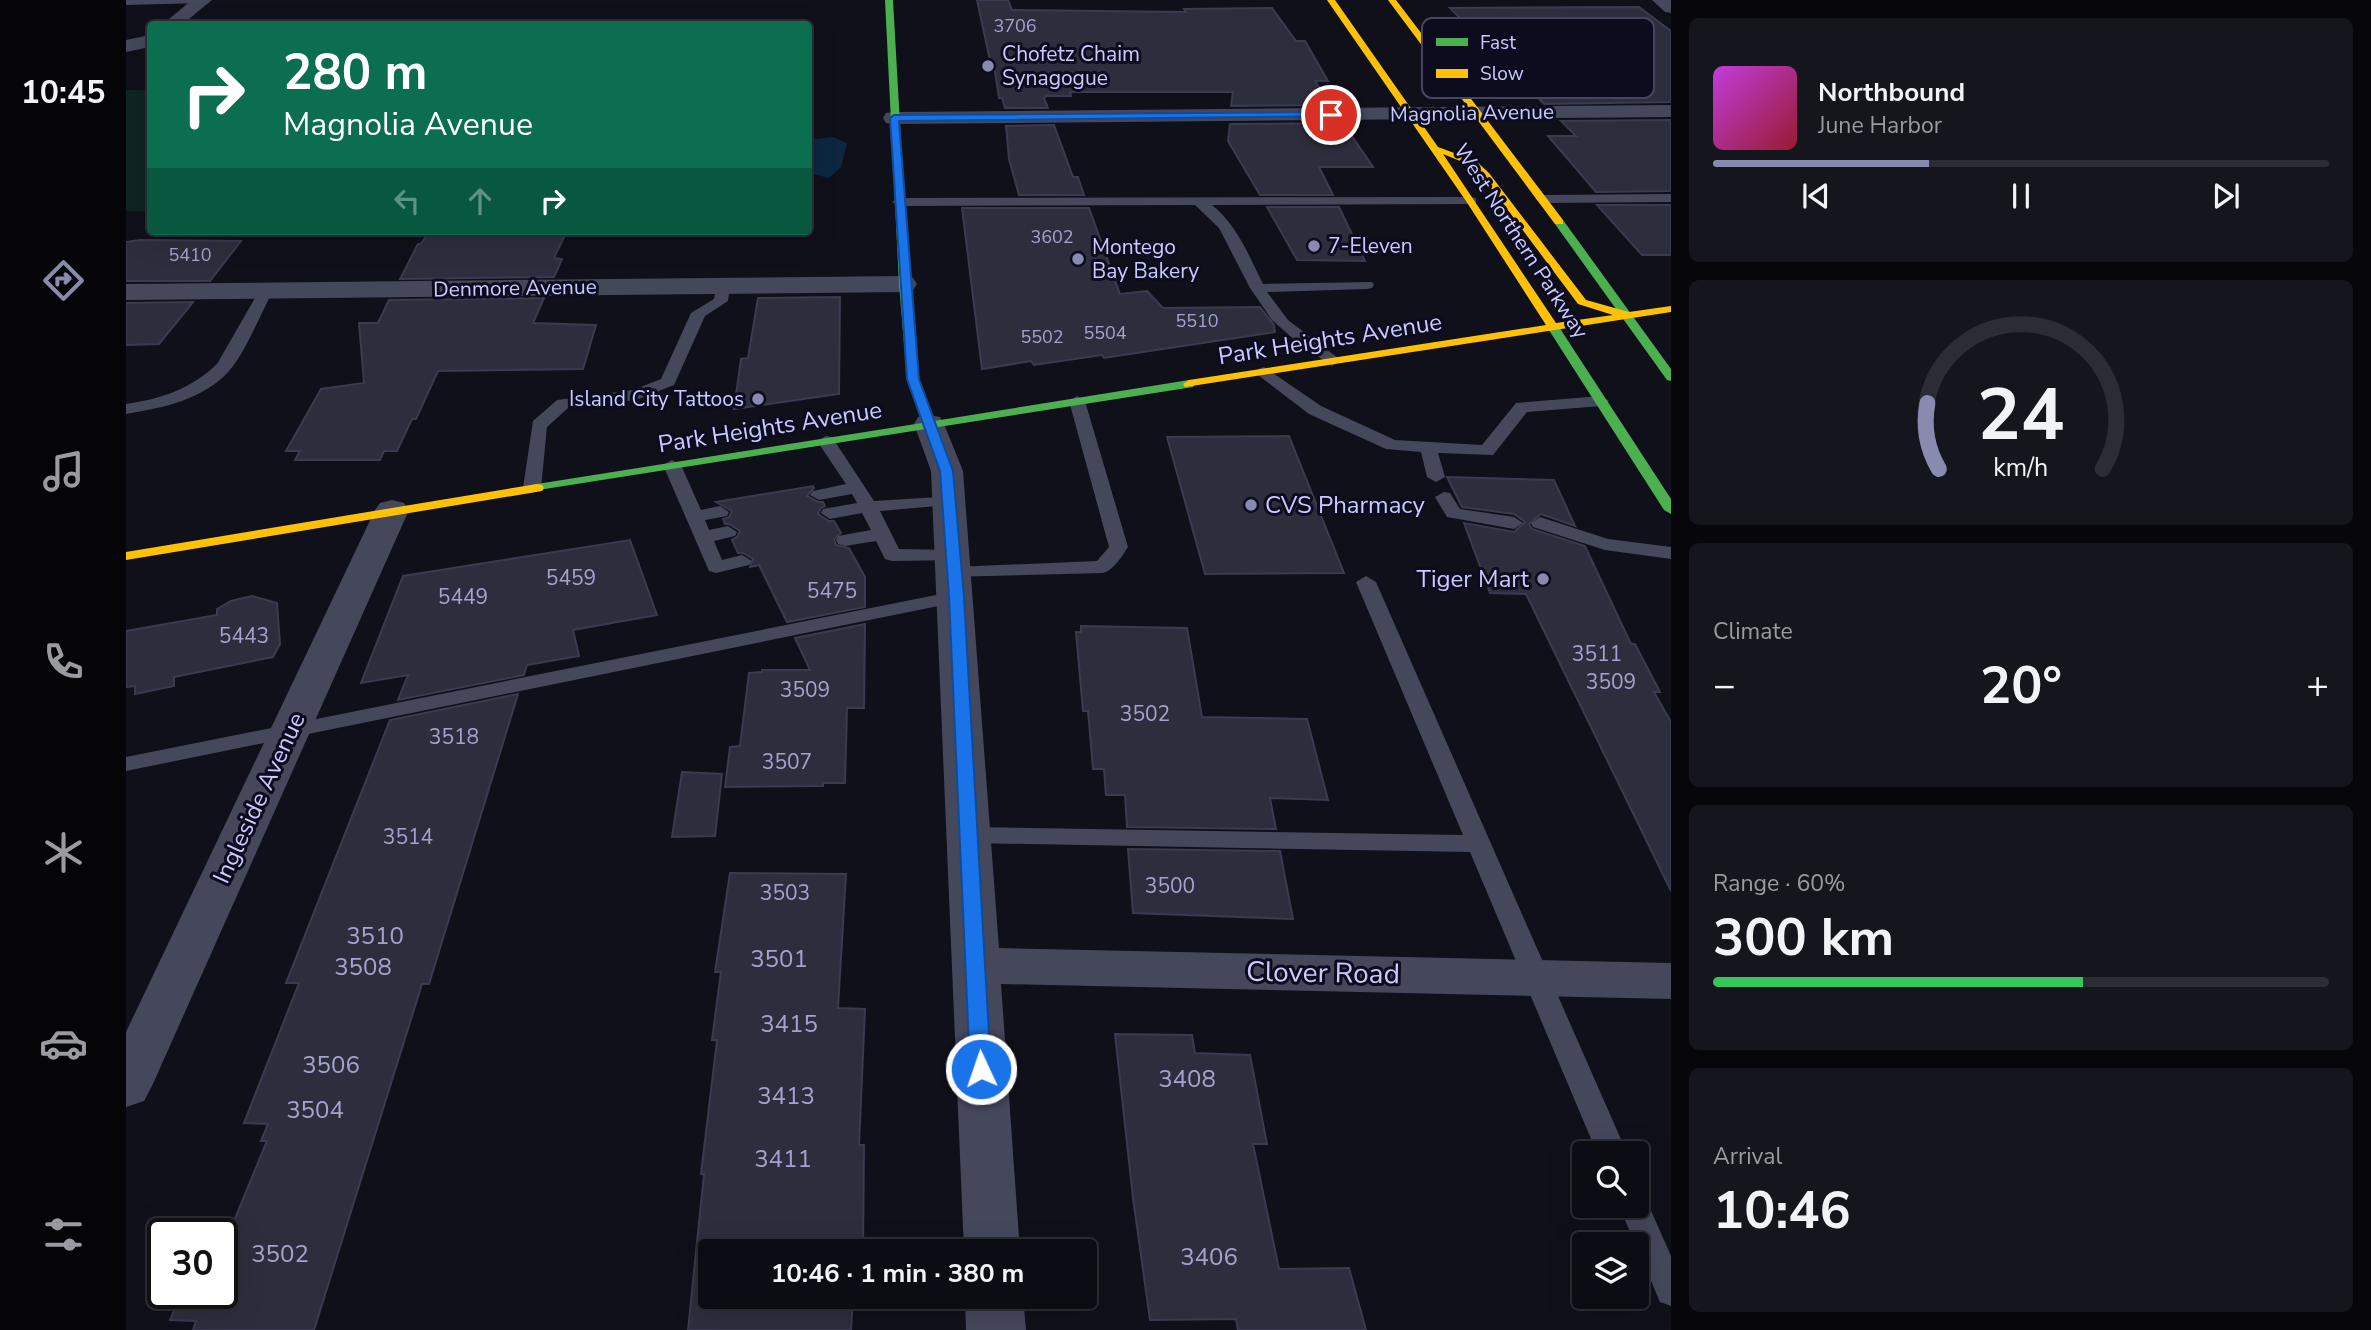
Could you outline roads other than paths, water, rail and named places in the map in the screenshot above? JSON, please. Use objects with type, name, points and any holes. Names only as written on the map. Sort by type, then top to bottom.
[{"type":"main road","points":[[889,0],[904,284],[913,379],[929,424]]},
{"type":"main road","name":"West Northern Parkway","points":[[1331,0],[1471,201],[1671,510]]},
{"type":"main road","name":"West Northern Parkway","points":[[1392,0],[1422,39]]},
{"type":"main road","name":"West Northern Parkway","points":[[1468,98],[1671,377]]},
{"type":"main road","points":[[1434,147],[1464,158],[1479,168],[1582,302],[1627,316]]},
{"type":"main road","name":"Park Heights Avenue","points":[[126,556],[671,465],[1671,309]]},
{"type":"street","points":[[176,21],[203,0],[221,0]]},
{"type":"street","points":[[1661,0],[1671,8]]},
{"type":"street","name":"Magnolia Avenue","points":[[894,118],[1671,111]]},
{"type":"street","name":"Denmore Avenue","points":[[126,292],[904,284]]},
{"type":"street","points":[[929,424],[947,471],[955,575],[974,965],[991,1239]]},
{"type":"street","name":"Ingleside Avenue","points":[[126,1086],[392,510]]},
{"type":"street","name":"Clover Road","points":[[974,965],[1671,981]]},
{"type":"street","points":[[995,1309],[996,1330]]},
{"type":"lane","points":[[126,2],[203,0]]},
{"type":"lane","points":[[1542,199],[1671,198]]},
{"type":"lane","points":[[900,202],[1471,201]]},
{"type":"lane","points":[[1199,202],[1213,210],[1238,246],[1277,317],[1332,362]]},
{"type":"lane","points":[[1260,288],[1367,285]]},
{"type":"lane","points":[[532,488],[540,425],[563,404],[636,395],[668,382],[698,313],[721,301],[723,286]]},
{"type":"lane","points":[[126,409],[153,406],[183,396],[216,376],[224,368],[266,291]]},
{"type":"lane","points":[[1264,372],[1315,410],[1392,445],[1487,451],[1522,407],[1601,401]]},
{"type":"lane","points":[[126,764],[290,731],[955,575],[1103,567],[1119,547],[1077,401]]},
{"type":"lane","points":[[826,441],[857,487],[892,555],[955,575]]},
{"type":"lane","points":[[1428,447],[1436,477]]},
{"type":"lane","points":[[671,465],[716,567],[742,561]]},
{"type":"lane","points":[[818,495],[857,487]]},
{"type":"lane","points":[[1444,497],[1454,513],[1514,523]]},
{"type":"lane","points":[[830,513],[949,500]]},
{"type":"lane","points":[[695,517],[720,512]]},
{"type":"lane","points":[[1540,523],[1605,544],[1671,553]]},
{"type":"lane","points":[[704,537],[728,532]]},
{"type":"lane","points":[[845,540],[883,534]]},
{"type":"lane","points":[[1366,582],[1607,1141]]},
{"type":"lane","points":[[968,835],[1479,844]]},
{"type":"lane","points":[[1639,1218],[1671,1292]]},
{"type":"water","points":[[833,137],[847,143],[841,167],[829,178],[812,174],[812,140]]},
{"type":"place","name":"Chofetz Chaim Synagogue","points":[[988,66]]},
{"type":"place","name":"7-Eleven","points":[[1314,246]]},
{"type":"place","name":"Montego Bay Bakery","points":[[1078,259]]},
{"type":"place","name":"Island City Tattoos","points":[[758,399]]},
{"type":"place","name":"CVS Pharmacy","points":[[1251,505]]},
{"type":"place","name":"Tiger Mart","points":[[1543,579]]}]
